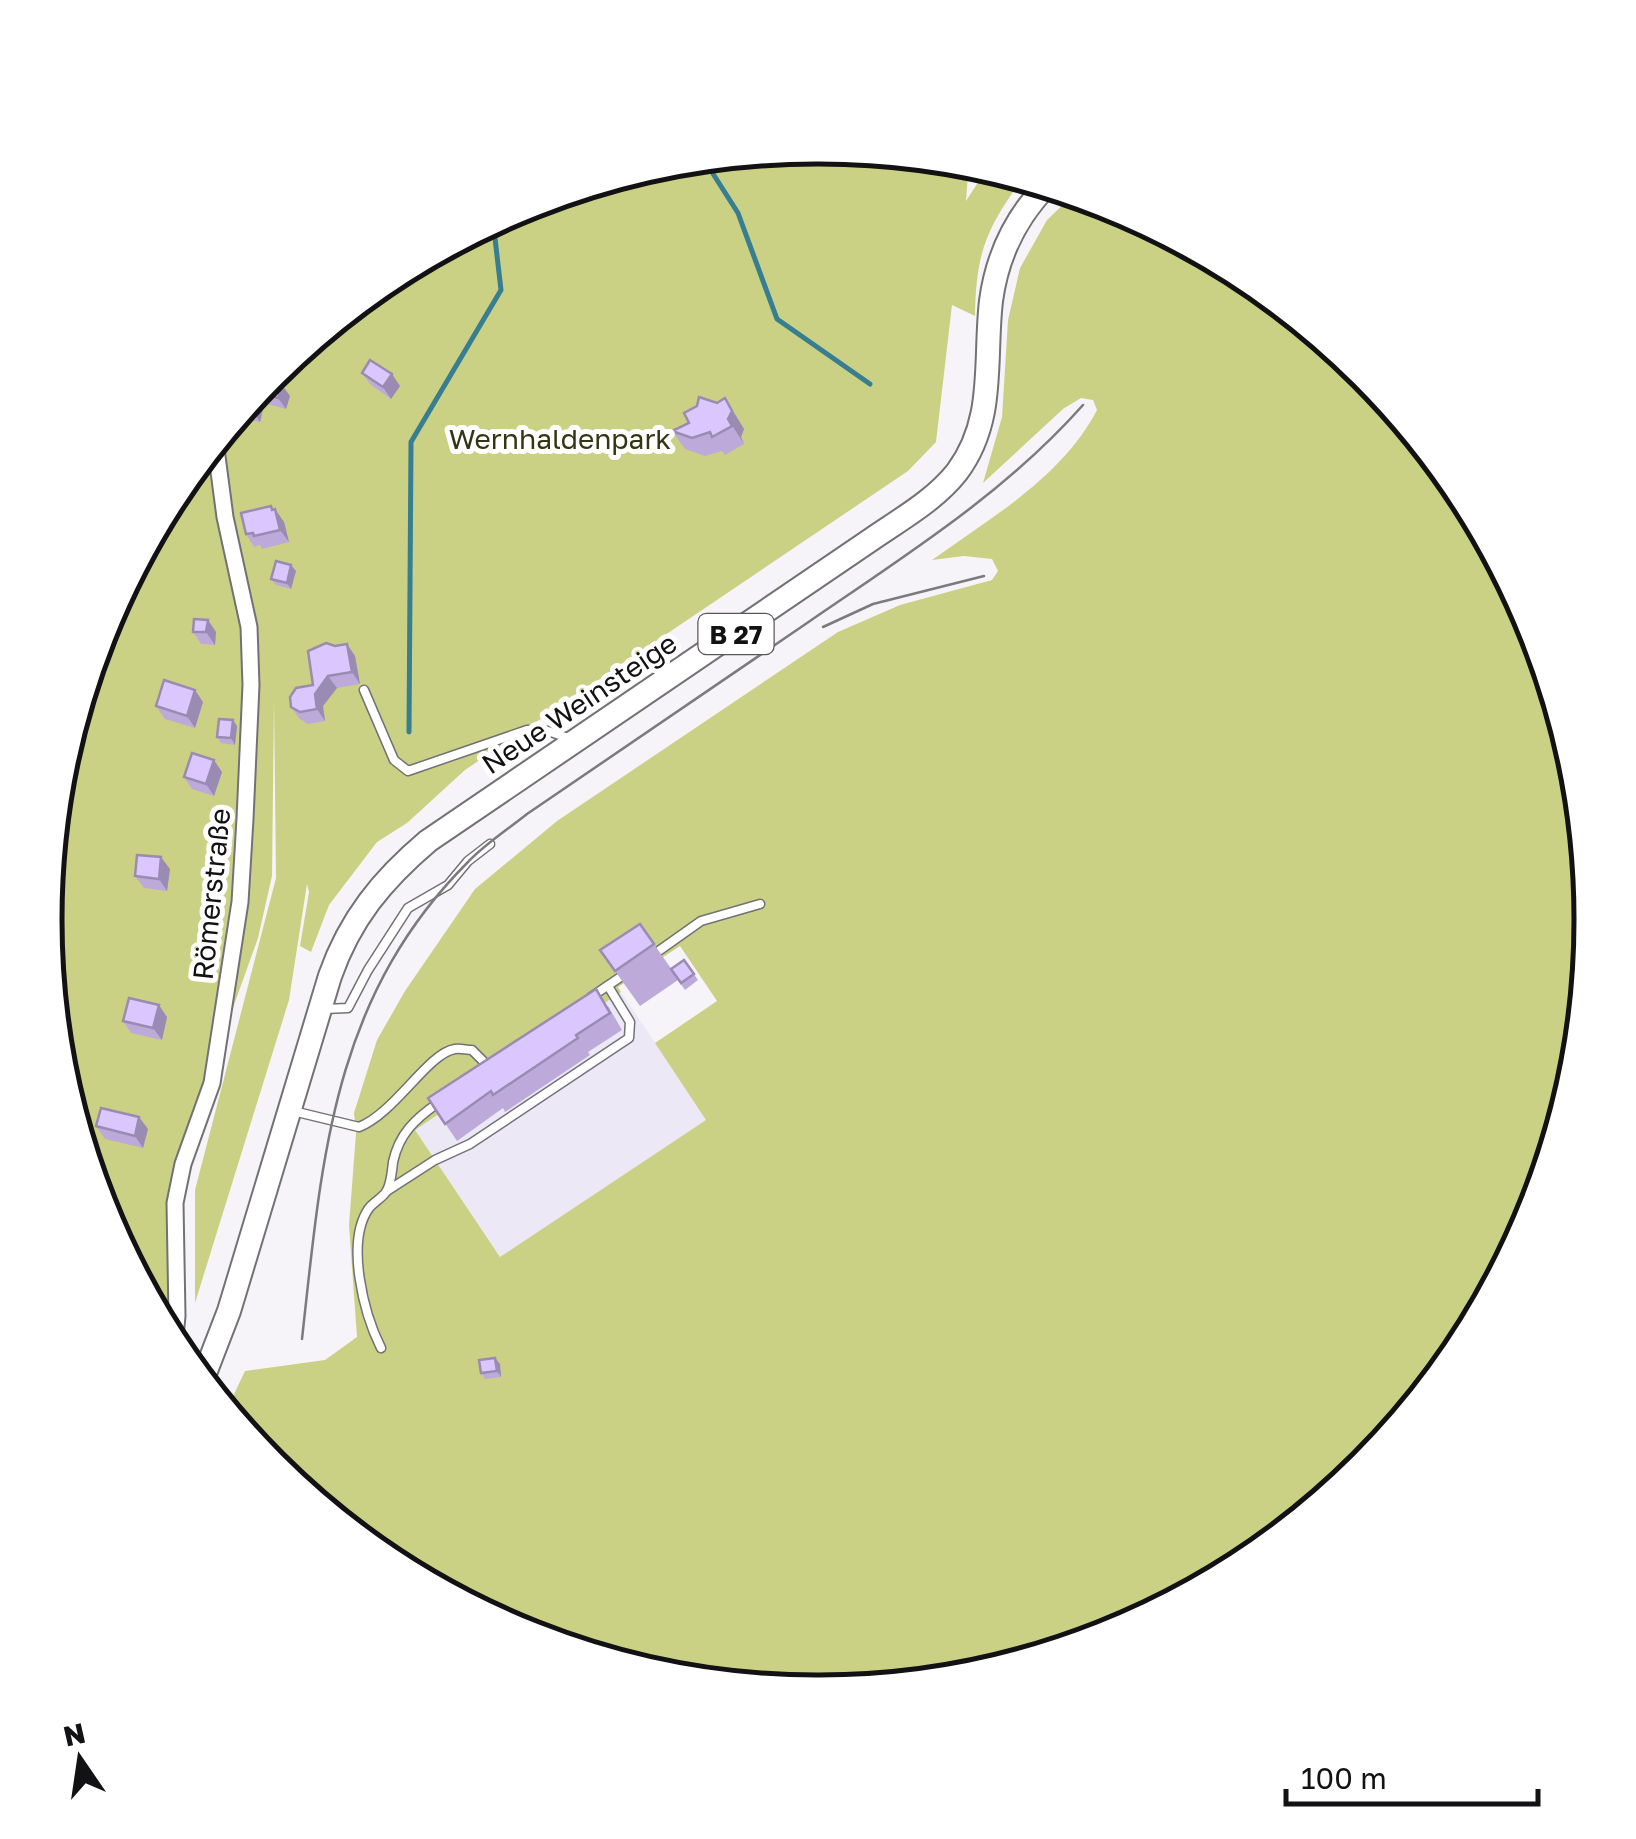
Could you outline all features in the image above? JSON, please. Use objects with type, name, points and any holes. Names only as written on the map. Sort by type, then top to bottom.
[{"type":"main road","name":"Neue Weinsteige","points":[[207,1363],[228,1311],[341,943],[367,900],[394,870],[428,842],[940,490],[956,473],[979,431],[986,406],[990,306],[1002,254],[1036,196]]},
{"type":"street","name":"Römerstraße","points":[[174,1314],[175,1203],[183,1164],[212,1084],[240,902],[245,819],[251,686],[249,627],[218,462]]},
{"type":"lane","points":[[364,690],[394,760],[408,771],[526,730],[548,731],[575,741]]},
{"type":"lane","points":[[319,1009],[348,1008],[408,908],[448,885],[468,861],[490,844]]},
{"type":"lane","points":[[578,1006],[701,921],[760,904]]},
{"type":"lane","points":[[381,1348],[366,1319],[360,1287],[360,1228],[370,1208],[387,1191],[434,1160],[470,1144],[629,1038],[630,1022],[608,986]]},
{"type":"lane","points":[[288,1110],[359,1126],[387,1111],[441,1055],[454,1049],[472,1050],[486,1069],[502,1058]]},
{"type":"lane","points":[[387,1191],[401,1136],[418,1117],[445,1098]]},
{"type":"shaded area","points":[[621,992],[707,1120],[501,1258],[415,1130]]},
{"type":"green space","name":"Wernhaldenpark","points":[[818,164],[917,170],[968,180],[966,201],[978,182],[1015,190],[985,242],[975,316],[952,305],[936,442],[908,471],[465,770],[407,823],[377,842],[329,905],[311,952],[300,946],[307,884],[289,1000],[195,1303],[195,1190],[276,878],[274,702],[272,876],[258,938],[175,1170],[171,1308],[120,1209],[88,1115],[77,1067],[64,969],[64,870],[77,772],[88,724],[120,630],[140,585],[190,500],[250,421],[320,351],[398,291],[484,242],[575,204],[719,170]]},
{"type":"green space","points":[[1063,205],[1196,265],[1278,320],[1352,385],[1417,460],[1472,542],[1516,630],[1548,724],[1559,772],[1572,870],[1574,920],[1567,1018],[1548,1115],[1533,1162],[1496,1254],[1472,1297],[1446,1339],[1386,1418],[1316,1488],[1278,1519],[1196,1574],[1152,1597],[1061,1635],[1014,1649],[917,1669],[867,1673],[818,1675],[719,1669],[575,1635],[484,1597],[398,1548],[320,1488],[233,1396],[245,1371],[325,1360],[357,1337],[349,1225],[354,1113],[377,1040],[405,991],[475,889],[557,821],[838,632],[900,605],[992,580],[998,571],[992,559],[964,556],[932,560],[1045,476],[1065,456],[1097,410],[1093,400],[1081,398],[1063,409],[983,483],[1002,417],[1008,320],[1020,268],[1047,220]],"holes":[[[680,946],[717,1001],[655,1043],[706,1120],[500,1257],[415,1130],[621,992],[618,987]]]},
{"type":"building","points":[[370,360],[392,374],[383,387],[362,373]]},
{"type":"building","points":[[699,397],[717,403],[725,398],[732,411],[728,419],[732,426],[712,437],[710,432],[692,438],[672,431],[689,423],[684,413],[697,406]]},
{"type":"building","points":[[271,506],[280,530],[246,534],[241,513]]},
{"type":"building","points":[[276,561],[291,565],[287,583],[271,579]]},
{"type":"building","points":[[194,619],[208,620],[206,632],[193,632]]},
{"type":"building","points":[[326,643],[347,644],[352,672],[328,676],[315,694],[317,709],[300,712],[291,707],[290,697],[296,688],[313,685],[308,651]]},
{"type":"building","points":[[164,680],[195,690],[187,716],[156,706]]},
{"type":"building","points":[[219,719],[233,720],[231,738],[217,737]]},
{"type":"building","points":[[192,753],[214,760],[206,784],[184,777]]},
{"type":"building","points":[[137,855],[161,857],[159,879],[135,876]]},
{"type":"building","points":[[640,924],[654,944],[615,971],[600,950]]},
{"type":"building","points":[[684,960],[694,974],[681,983],[671,969]]},
{"type":"building","points":[[596,989],[610,1013],[445,1124],[428,1098]]},
{"type":"building","points":[[129,998],[159,1005],[153,1028],[123,1021]]},
{"type":"building","points":[[101,1108],[139,1117],[135,1136],[96,1126]]},
{"type":"building","points":[[495,1358],[497,1371],[481,1373],[479,1360]]},
{"type":"waterway","points":[[712,171],[738,213],[777,319],[870,384]]},
{"type":"waterway","points":[[409,732],[411,442],[501,290],[495,237]]},
{"type":"tram line","points":[[302,1339],[317,1208],[342,1084],[361,1025],[388,969],[423,914],[468,862],[496,837],[953,521],[1021,467],[1083,405]]},
{"type":"tram line","points":[[823,627],[873,604],[984,576]]}]
